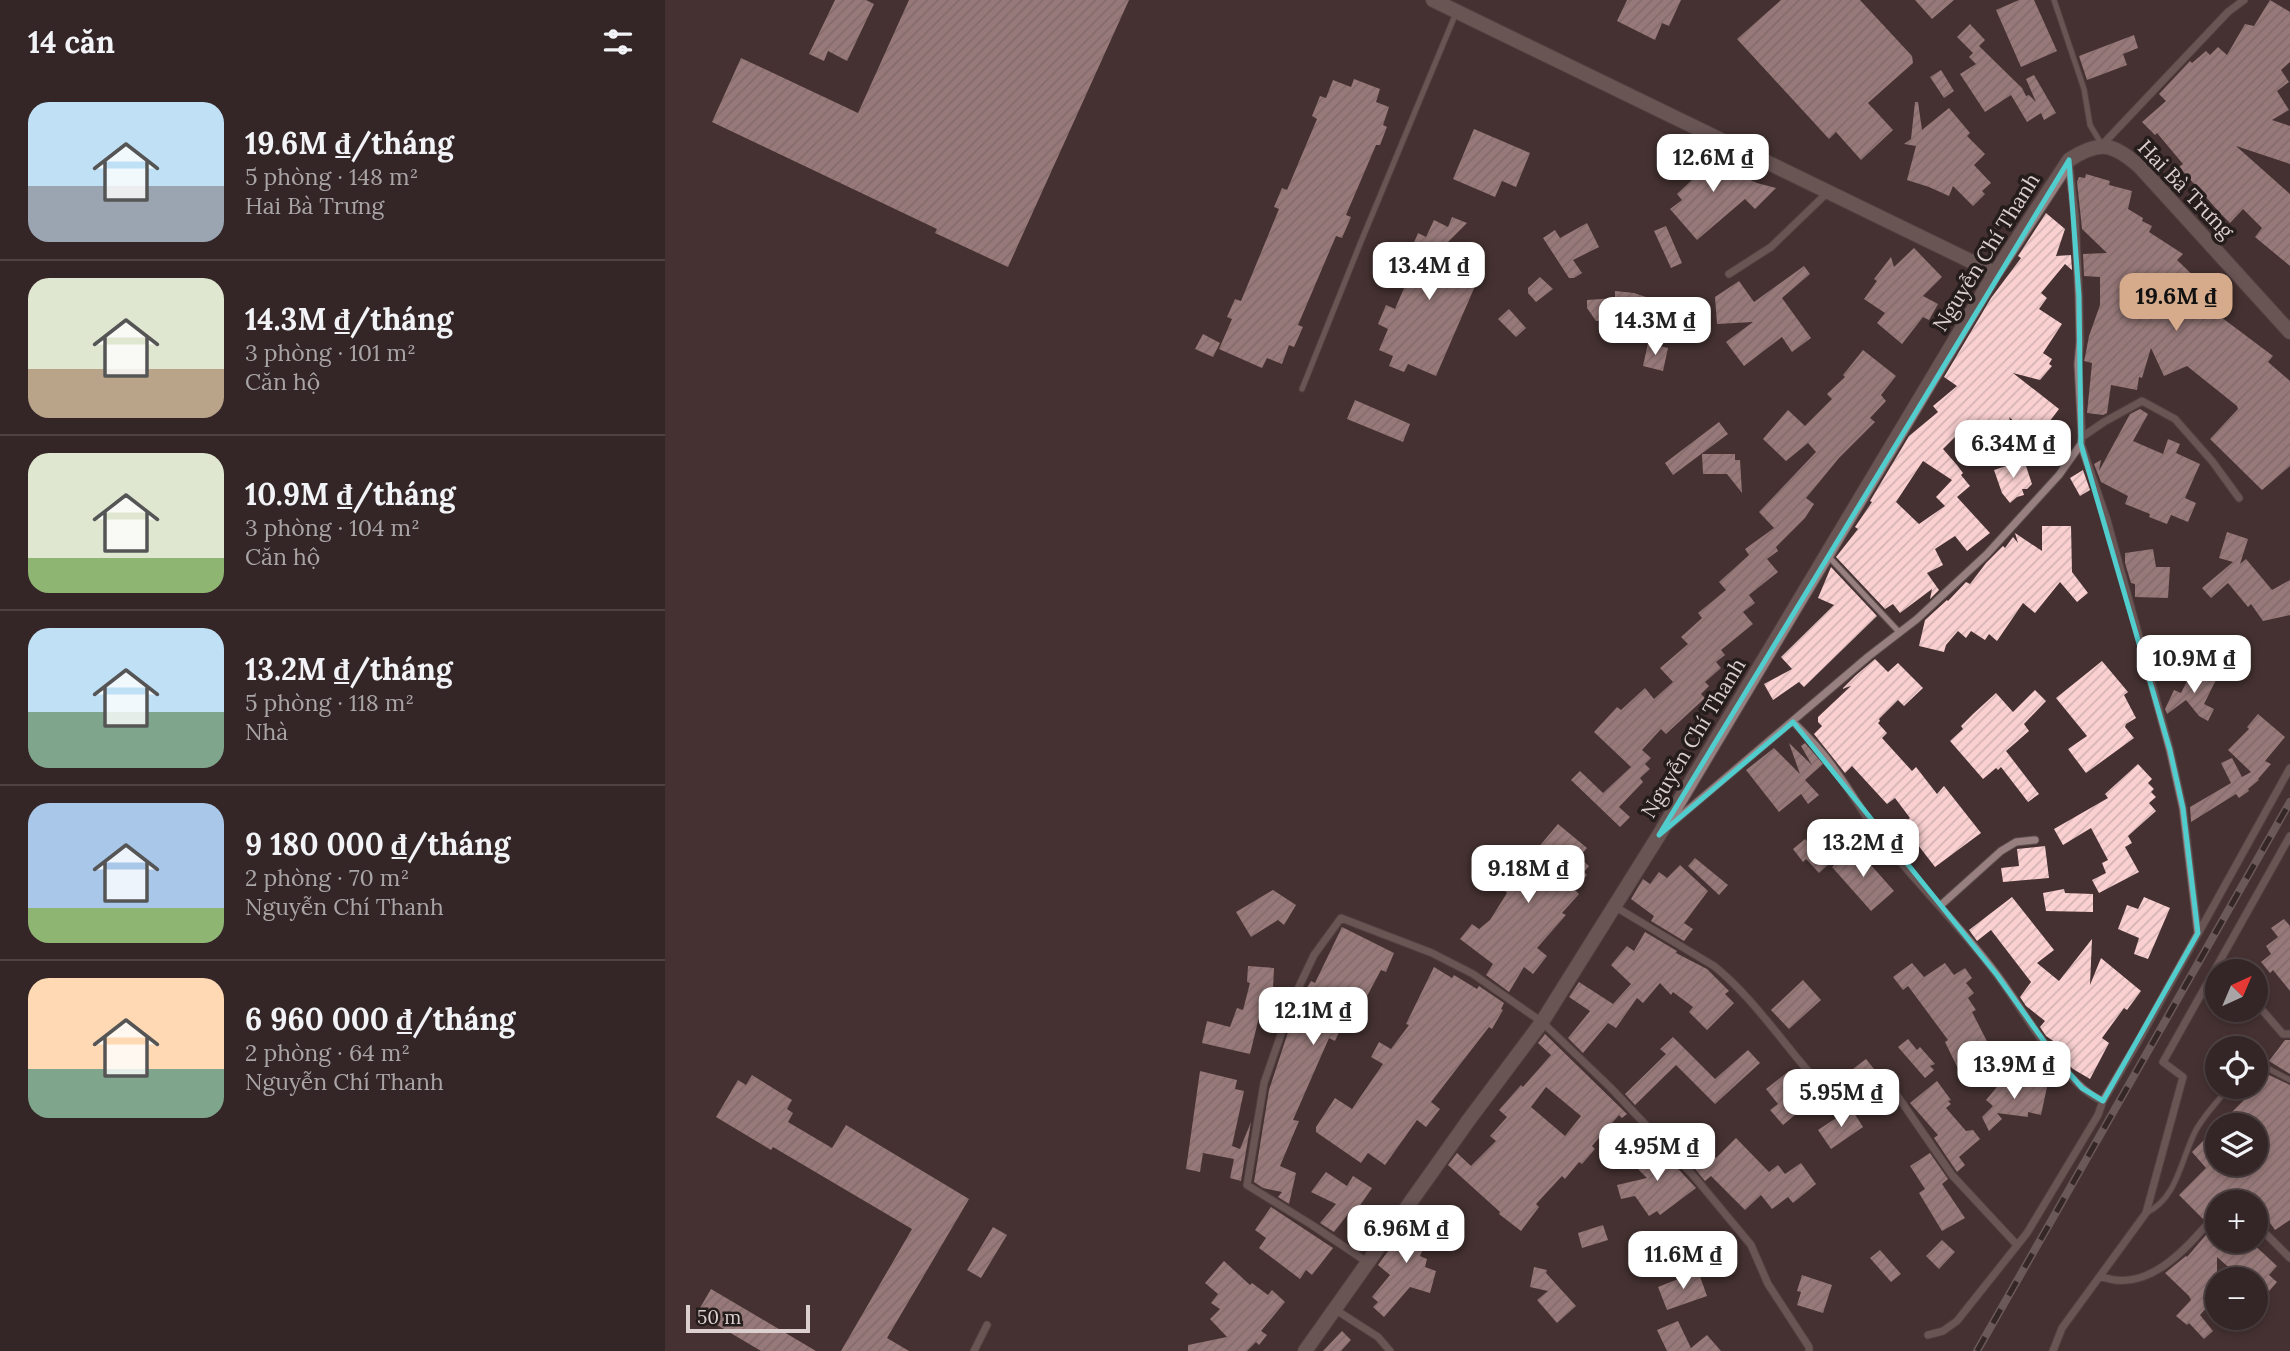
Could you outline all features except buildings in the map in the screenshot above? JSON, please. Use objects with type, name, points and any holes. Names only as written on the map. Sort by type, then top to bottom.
[{"type":"main road","points":[[1433,0],[1995,273]]},
{"type":"main road","points":[[2069,160],[2084,150],[2102,145]]},
{"type":"main road","name":"Hai Bà Trưng","points":[[2102,145],[2122,151],[2140,167],[2290,332]]},
{"type":"main road","name":"Nguyễn Chí Thanh","points":[[1305,1351],[1468,1121],[1542,1022],[1659,835],[1995,273],[2069,160]]},
{"type":"street","points":[[2102,145],[2228,12],[2245,0]]},
{"type":"street","points":[[2069,160],[2079,296],[2078,364],[2082,441],[2107,520],[2170,750],[2183,808],[2198,933]]},
{"type":"street","points":[[1729,274],[1771,247],[1828,192]]},
{"type":"street","points":[[1659,835],[1917,620],[1987,554],[2059,475],[2082,441],[2104,422],[2142,401],[2175,419],[2212,461],[2239,498]]},
{"type":"street","points":[[1793,722],[1835,769],[1883,840],[1941,905],[1997,975],[2055,1057],[2082,1088],[2092,1097],[2103,1101]]},
{"type":"street","points":[[1928,1335],[1943,1331],[1957,1321],[2027,1233],[2098,1115],[2103,1101],[2290,768]]},
{"type":"street","points":[[2222,959],[2290,836]]},
{"type":"street","points":[[1941,905],[2001,851],[2016,842],[2035,840]]},
{"type":"street","points":[[1615,906],[1727,976],[1808,1071]]},
{"type":"street","points":[[1367,1262],[1247,1185],[1264,1083],[1294,997],[1314,955],[1341,918],[1432,953],[1473,974],[1542,1022],[1629,1107],[1692,1174],[1751,1245],[1769,1284],[1809,1351]]},
{"type":"street","points":[[2053,1351],[2062,1328],[2146,1213],[2183,1077],[2164,1062],[2205,988]]},
{"type":"street","points":[[2268,1017],[2283,1034],[2290,1034]]},
{"type":"street","points":[[1892,1088],[1952,1175],[2017,1245]]},
{"type":"street","points":[[2101,1276],[2112,1280],[2143,1278],[2171,1262],[2205,1226]]},
{"type":"street","points":[[2268,1236],[2290,1258]]},
{"type":"street","points":[[1336,1310],[1378,1338],[1390,1351]]},
{"type":"street","points":[[974,1351],[987,1325]]},
{"type":"lane","points":[[2054,0],[2084,89],[2090,125],[2102,145]]},
{"type":"lane","points":[[1302,389],[1457,12]]},
{"type":"lane","points":[[1827,555],[1899,633]]},
{"type":"lane","points":[[2268,1069],[2290,1080]]},
{"type":"lane","points":[[2146,1213],[2155,1208],[2171,1190],[2195,1131],[2220,1099]]},
{"type":"highlighted area","points":[[2069,160],[2079,296],[2081,444],[2170,750],[2183,808],[2198,933],[2103,1101],[2082,1088],[2055,1057],[1997,975],[1793,722],[1659,835]]},
{"type":"railway","points":[[1977,1351],[2290,802]]}]
